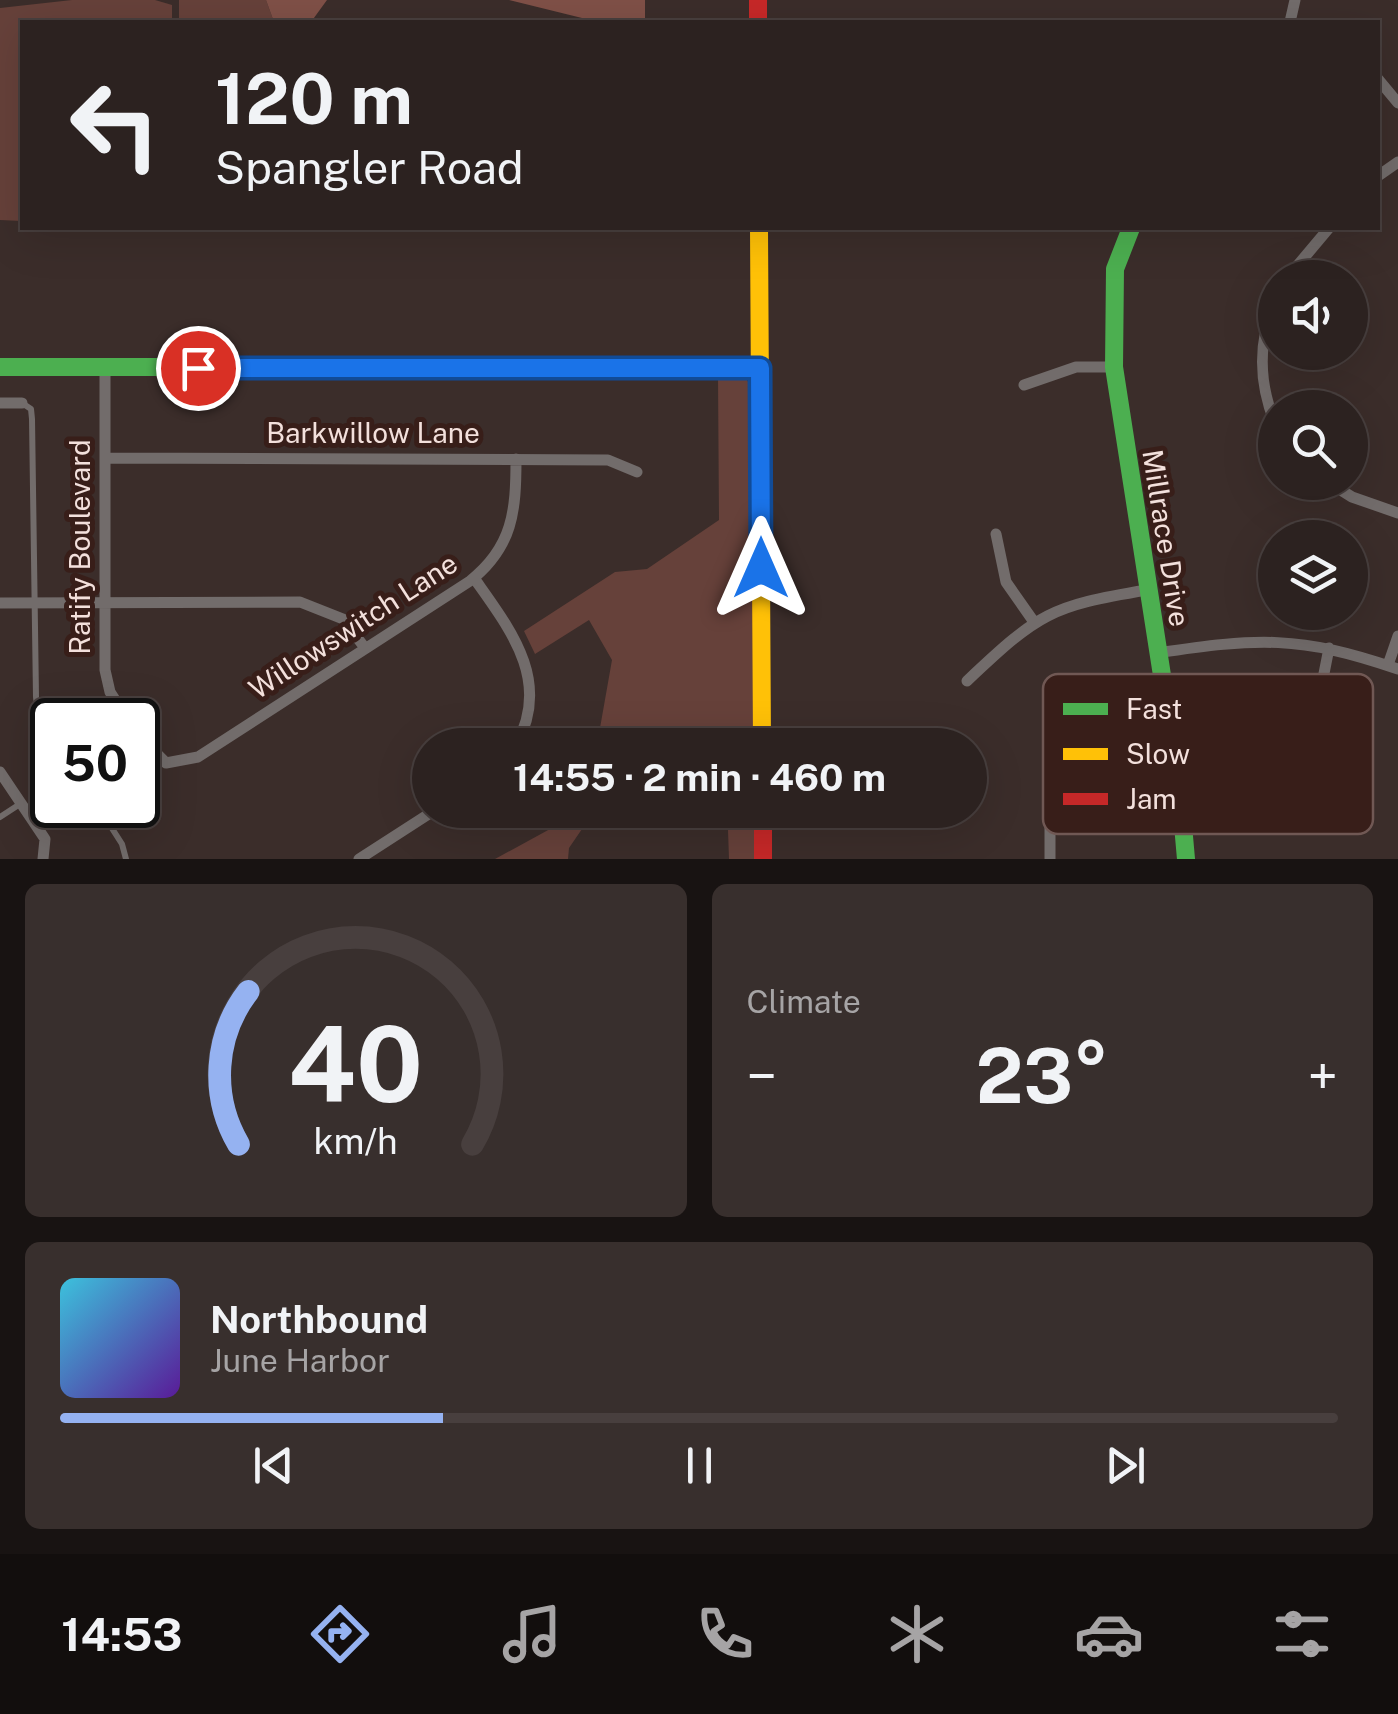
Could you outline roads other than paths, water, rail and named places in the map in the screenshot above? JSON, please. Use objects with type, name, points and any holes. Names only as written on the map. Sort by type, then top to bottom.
[{"type":"street","points":[[759,230],[762,728]]},
{"type":"street","name":"Millrace Drive","points":[[1130,230],[1113,285],[1114,367],[1160,674]]},
{"type":"street","points":[[1302,260],[1327,230]]},
{"type":"street","points":[[0,367],[760,368]]},
{"type":"street","points":[[1024,385],[1076,367],[1114,367]]},
{"type":"street","name":"Ratify Boulevard","points":[[105,368],[106,682],[115,698]]},
{"type":"street","points":[[0,403],[22,402]]},
{"type":"street","name":"Barkwillow Lane","points":[[106,458],[608,460],[637,472]]},
{"type":"street","name":"Willowswitch Lane","points":[[160,759],[166,763],[198,756],[474,578],[494,559],[512,527],[516,459]]},
{"type":"street","points":[[1361,500],[1398,513]]},
{"type":"street","points":[[996,534],[1006,582],[1034,622]]},
{"type":"street","points":[[474,578],[513,634],[528,671],[528,713],[522,728]]},
{"type":"street","points":[[968,680],[1034,622],[1074,602],[1147,590]]},
{"type":"street","points":[[0,602],[316,604],[343,619],[365,648]]},
{"type":"street","points":[[1157,653],[1253,640],[1329,648],[1393,667],[1398,636]]},
{"type":"street","points":[[1323,674],[1329,648]]},
{"type":"street","points":[[0,772],[45,839],[44,857]]},
{"type":"street","points":[[359,859],[412,825]]},
{"type":"street","points":[[763,828],[763,859]]},
{"type":"street","name":"Millrace Drive","points":[[1182,834],[1186,859]]},
{"type":"lane","points":[[22,402],[31,409],[32,419],[36,698]]},
{"type":"lane","points":[[0,817],[21,804]]},
{"type":"lane","points":[[112,828],[126,859]]}]
